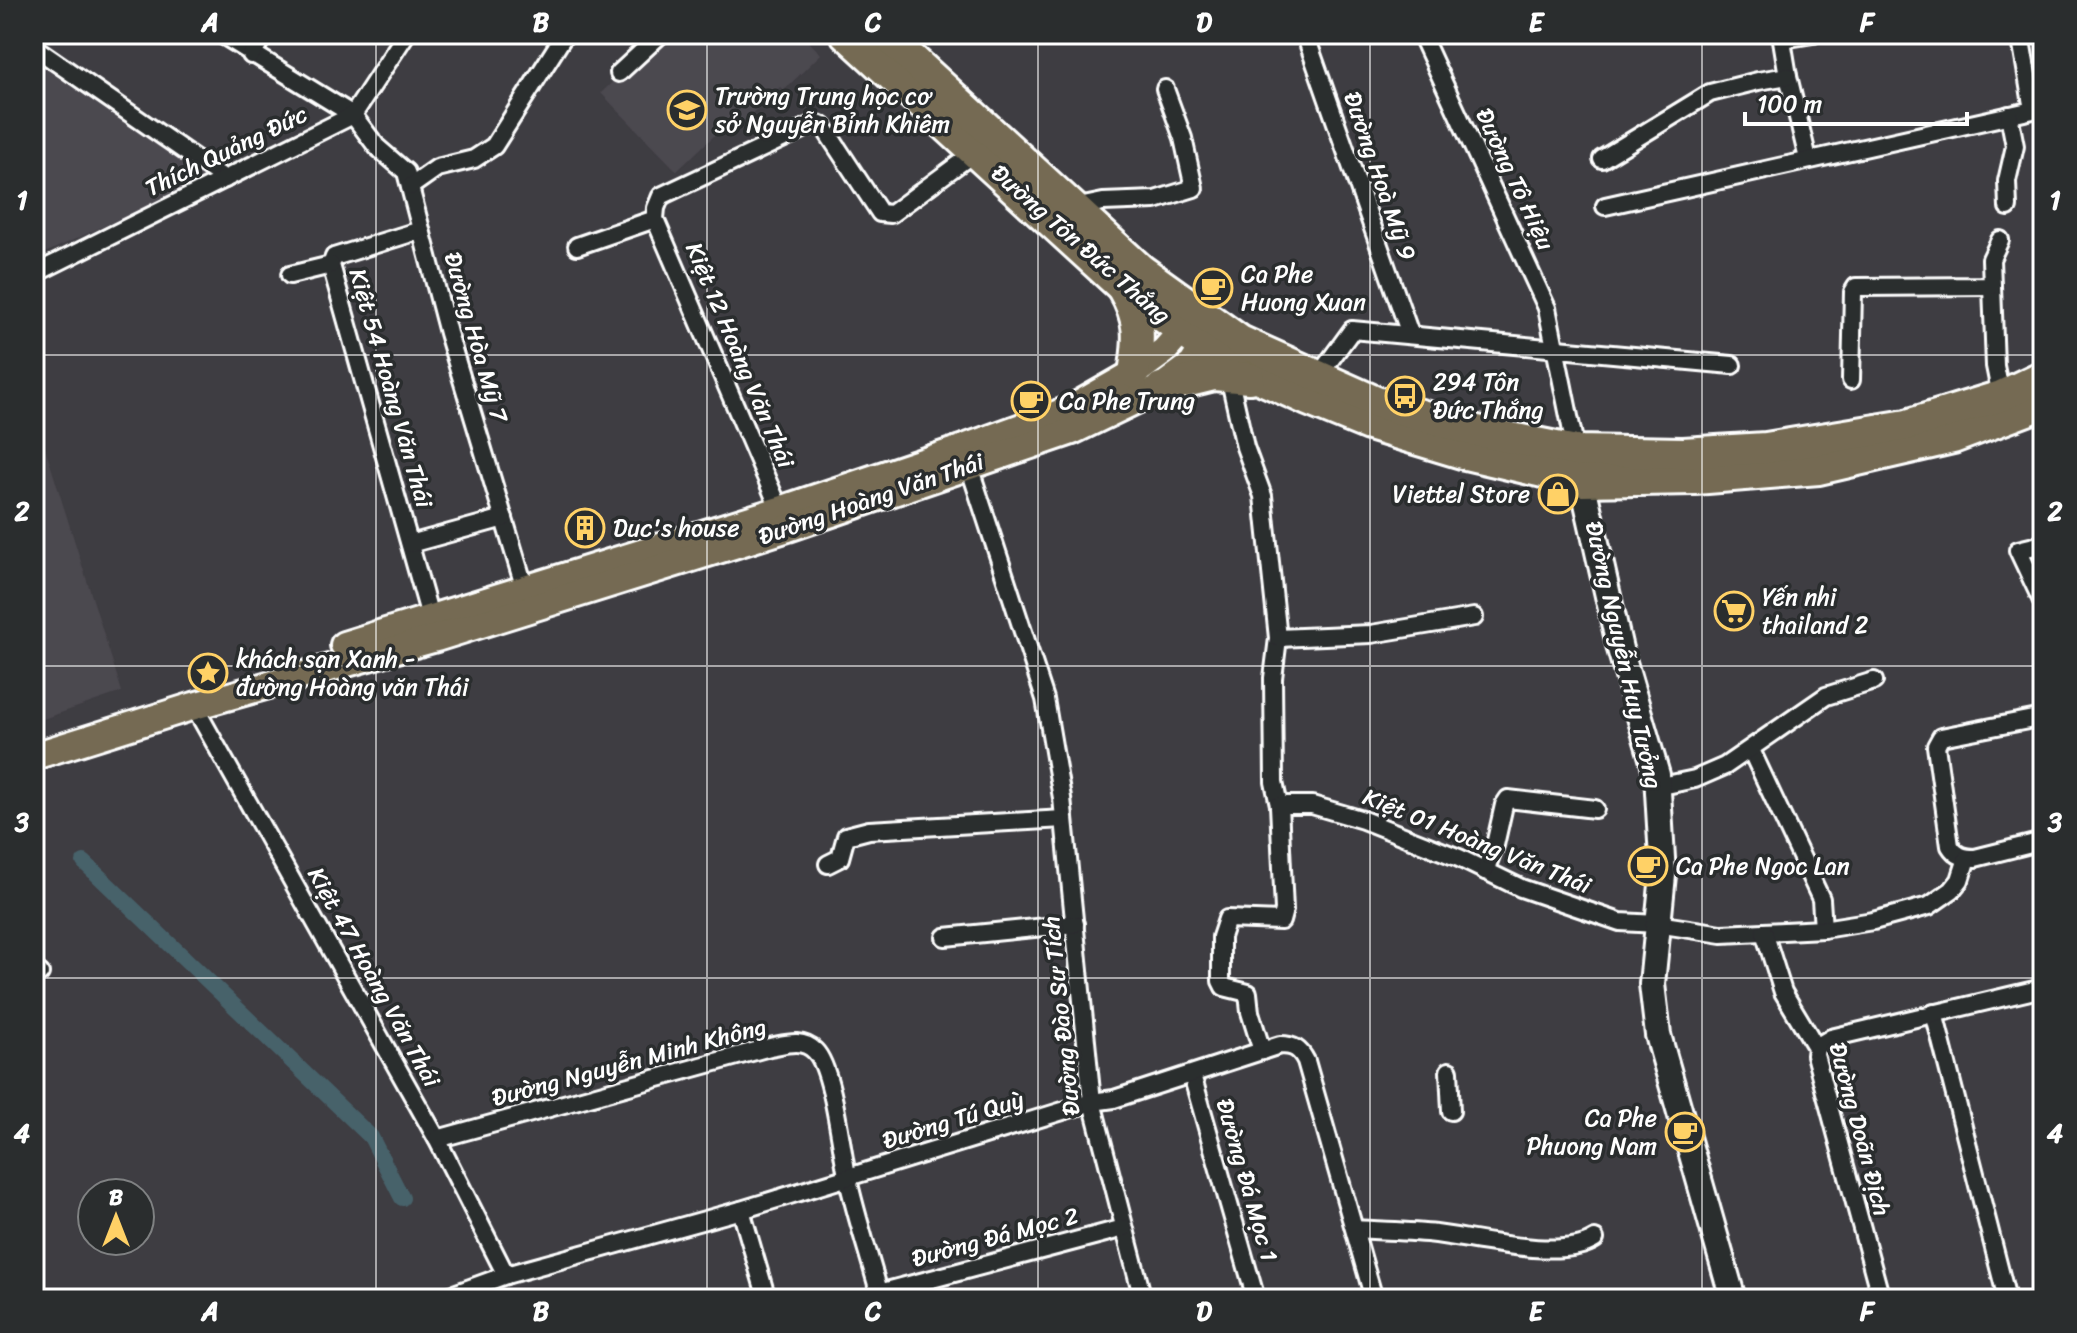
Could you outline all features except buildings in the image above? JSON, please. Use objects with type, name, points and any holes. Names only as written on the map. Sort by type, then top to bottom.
[{"type":"highway","name":"Đường Tôn Đức Thắng","points":[[846,34],[1122,287],[1200,329],[1240,341],[1376,402],[1472,430],[1576,451],[1683,453],[1766,448],[1816,455],[1953,438],[2043,404]]},
{"type":"highway","name":"Đường Tôn Đức Thắng","points":[[885,34],[1141,270],[1200,329],[1226,363],[1369,425],[1465,454],[1582,481],[1732,477],[1816,455],[2001,396],[2043,376]]},
{"type":"highway","points":[[1122,287],[1136,310],[1140,339],[1134,373]]},
{"type":"highway","points":[[1161,388],[1214,375],[1265,381]]},
{"type":"main road","name":"Đường Hoàng Văn Thái","points":[[34,756],[63,737],[780,510],[1071,409],[1134,373],[1200,329]]},
{"type":"main road","name":"Đường Hoàng Văn Thái","points":[[34,737],[63,737],[194,706],[450,634],[788,528],[1072,431],[1161,388],[1192,365],[1200,329]]},
{"type":"street","points":[[221,34],[353,115],[406,34]]},
{"type":"street","points":[[251,55],[265,34]]},
{"type":"street","points":[[410,187],[437,168],[474,159],[494,146],[565,34]]},
{"type":"street","points":[[619,73],[661,34]]},
{"type":"street","name":"Đường Hoà Mỹ 9","points":[[1305,34],[1410,334]]},
{"type":"street","name":"Đường Tô Hiệu","points":[[1421,34],[1543,297],[1576,451]]},
{"type":"street","points":[[1808,159],[1782,37],[1813,34]]},
{"type":"street","points":[[1605,206],[2033,110],[2020,34]]},
{"type":"street","points":[[34,47],[225,179]]},
{"type":"street","points":[[1602,159],[1710,93],[1788,76]]},
{"type":"street","points":[[1074,208],[1103,202],[1155,200],[1194,188],[1183,138],[1165,89]]},
{"type":"street","name":"Thích Quảng Đức","points":[[34,274],[353,115]]},
{"type":"street","name":"Đường Hòa Mỹ 7","points":[[353,115],[377,147],[406,172],[448,333],[525,589]]},
{"type":"street","points":[[2008,207],[2007,181],[2015,146],[2009,115]]},
{"type":"street","points":[[577,246],[655,219],[661,196],[816,123],[823,126],[880,213],[891,214],[975,152]]},
{"type":"street","name":"Kiệt 12 Hoàng Văn Thái","points":[[655,219],[780,510]]},
{"type":"street","name":"Kiệt 54 Hoàng Văn Thái","points":[[421,230],[334,257],[331,265],[431,620]]},
{"type":"street","points":[[2000,240],[1991,259],[1995,366],[2001,396]]},
{"type":"street","points":[[290,275],[331,265]]},
{"type":"street","points":[[1851,380],[1853,292],[1856,287],[1992,286]]},
{"type":"street","points":[[1317,378],[1352,330],[1732,365]]},
{"type":"street","points":[[1229,376],[1245,447],[1263,496],[1278,638],[1273,678],[1274,782],[1279,805],[1284,910],[1281,921],[1230,918],[1223,928],[1222,985],[1226,989],[1248,993],[1250,1012],[1262,1051]]},
{"type":"street","name":"Đường Nguyễn Huy Tưởng","points":[[1576,451],[1620,649],[1657,775],[1663,875],[1652,993],[1658,1035],[1732,1299]]},
{"type":"street","name":"Đường Đào Sư Tích","points":[[969,466],[1045,699],[1064,819],[1092,1102],[1143,1299]]},
{"type":"street","points":[[410,544],[504,518]]},
{"type":"street","points":[[2043,544],[2018,550],[2043,603]]},
{"type":"street","points":[[1278,638],[1371,634],[1474,617]]},
{"type":"street","points":[[1657,787],[1708,775],[1751,750],[1826,696],[1874,681]]},
{"type":"street","name":"Kiệt 47 Hoàng Văn Thái","points":[[194,706],[437,1139],[506,1275]]},
{"type":"street","points":[[2043,717],[1941,737],[1936,746],[1950,846],[1957,855],[1971,858],[2043,841]]},
{"type":"street","points":[[1751,750],[1821,899],[1823,929]]},
{"type":"street","points":[[1485,871],[1508,799],[1595,809]]},
{"type":"street","name":"Kiệt 01 Hoàng Văn Thái","points":[[1279,805],[1312,805],[1363,820],[1521,888],[1620,922],[1722,934],[1823,929],[1873,921],[1929,906],[1952,890],[1971,858]]},
{"type":"street","points":[[828,864],[840,858],[842,843],[850,833],[893,827],[1064,819]]},
{"type":"street","points":[[945,937],[1075,924]]},
{"type":"street","name":"Đường Doãn Địch","points":[[1764,932],[1783,992],[1816,1047],[1815,1055],[1881,1299]]},
{"type":"street","points":[[1816,1047],[1831,1038],[2043,988]]},
{"type":"street","points":[[1934,1013],[2007,1299]]},
{"type":"street","name":"Đường Nguyễn Minh Không","points":[[437,1139],[793,1042],[814,1049],[826,1069],[848,1178],[880,1296]]},
{"type":"street","name":"Đường Tú Quỳ","points":[[440,1299],[506,1275],[741,1210],[1092,1102],[1114,1099],[1280,1045],[1291,1045],[1301,1051],[1306,1061],[1374,1299]]},
{"type":"street","points":[[1449,1071],[1451,1111]]},
{"type":"street","name":"Đường Đá Mọc 1","points":[[1192,1075],[1256,1299]]},
{"type":"street","points":[[741,1210],[767,1299]]},
{"type":"street","name":"Đường Đá Mọc 2","points":[[880,1296],[1124,1228]]},
{"type":"street","points":[[1355,1229],[1435,1234],[1549,1249],[1587,1244],[1595,1239]]},
{"type":"shaded area","name":"Trường Trung học cơ sở Nguyễn Bỉnh Khiêm","points":[[662,34],[801,34],[821,54],[784,90],[780,87],[733,131],[731,129],[727,133],[722,128],[677,171],[601,93]]},
{"type":"shaded area","points":[[34,61],[207,179],[34,258]]},
{"type":"shaded area","points":[[34,420],[122,692],[34,722]]},
{"type":"waterway","points":[[84,862],[371,1137],[402,1198]]},
{"type":"place","name":"Trường Trung học cơ sở Nguyễn Bỉnh Khiêm","points":[[687,110]]},
{"type":"place","name":"Ca Phe Huong Xuan","points":[[1213,288]]},
{"type":"place","name":"294 Tôn Đức Thắng","points":[[1405,396]]},
{"type":"place","name":"Ca Phe Trung","points":[[1031,401]]},
{"type":"place","name":"Viettel Store","points":[[1558,494]]},
{"type":"place","name":"Duc's house","points":[[585,528]]},
{"type":"place","name":"Yến nhi thailand 2","points":[[1734,611]]},
{"type":"place","name":"khách sạn Xanh - đường Hoàng văn Thái","points":[[208,673]]},
{"type":"place","name":"Ca Phe Ngoc Lan","points":[[1648,866]]},
{"type":"place","name":"Ca Phe Phuong Nam","points":[[1685,1132]]}]
